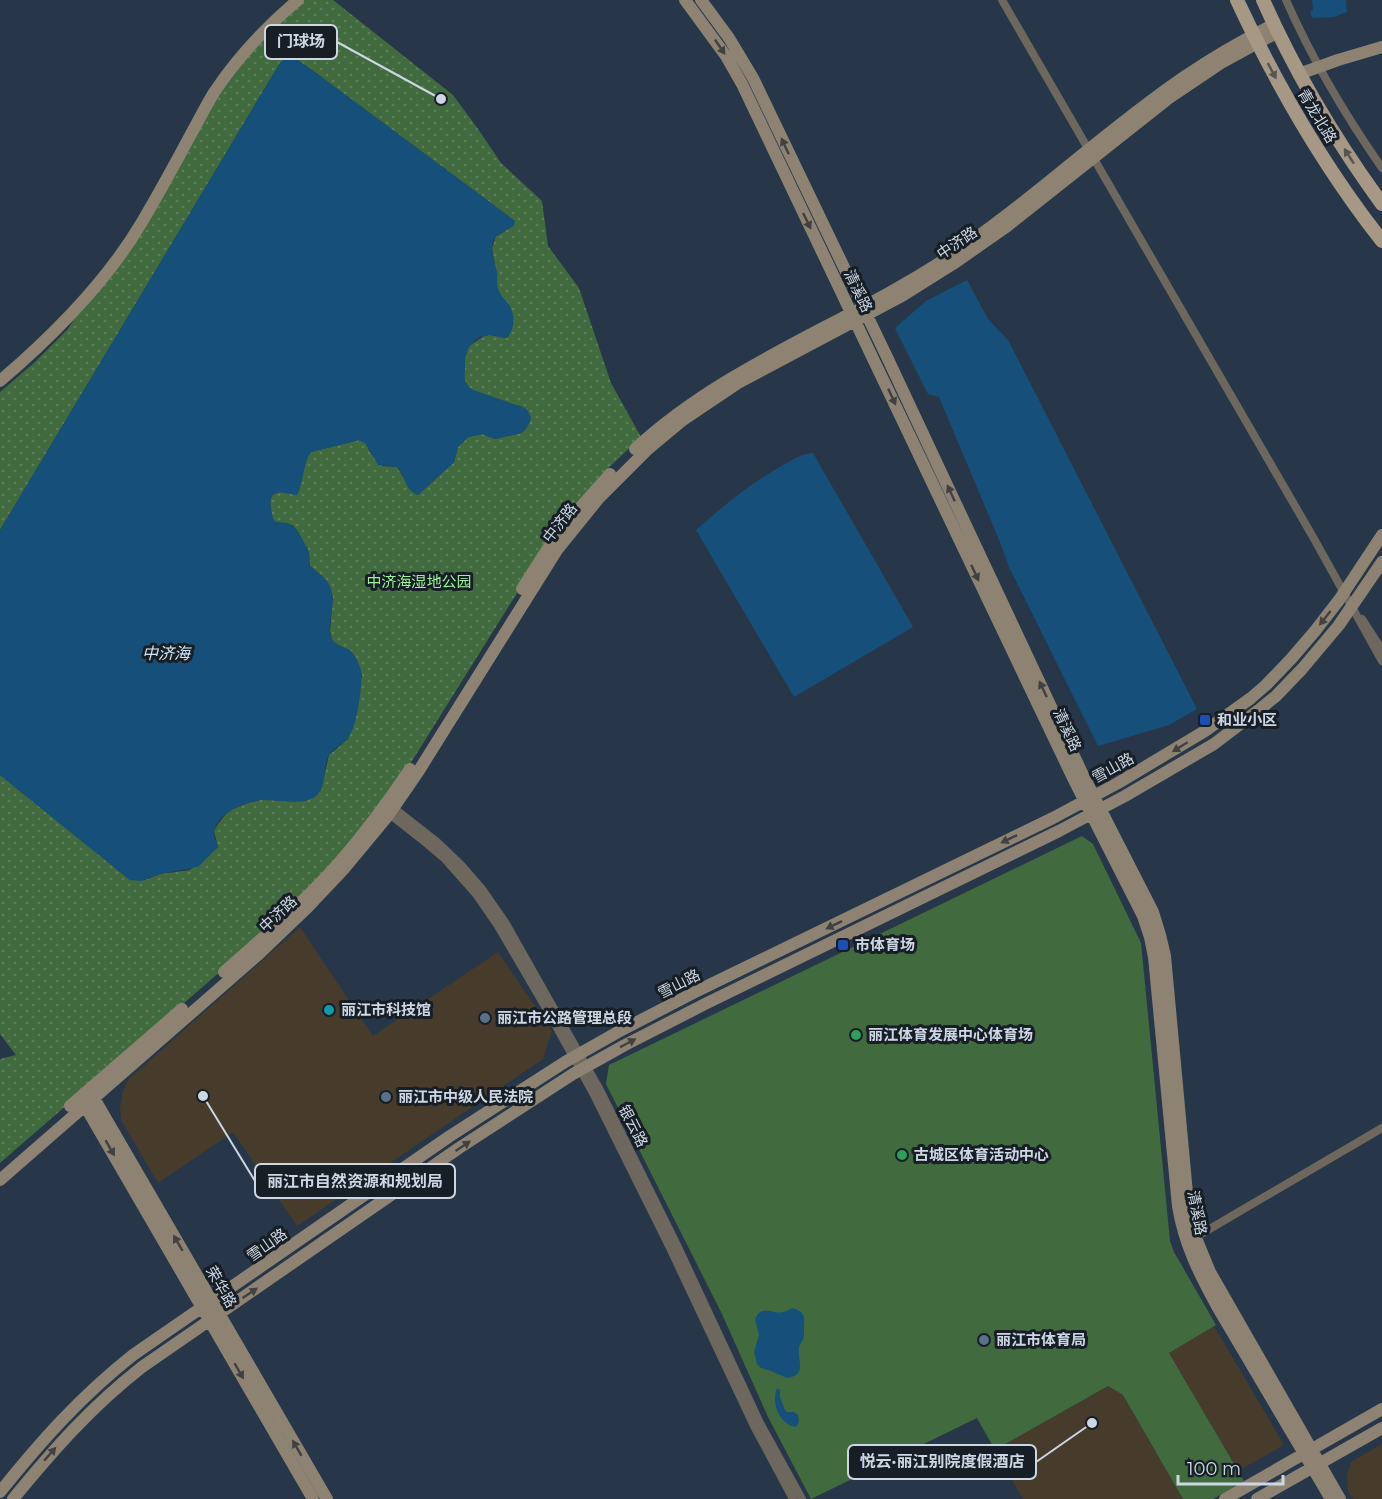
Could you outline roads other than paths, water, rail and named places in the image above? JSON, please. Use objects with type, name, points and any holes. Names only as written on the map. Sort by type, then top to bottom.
[{"type":"main road","name":"青龙北路","points":[[1237,0],[1277,81],[1310,138],[1330,170],[1382,241]]},
{"type":"main road","name":"青龙北路","points":[[1263,0],[1299,74],[1340,142],[1382,204]]},
{"type":"street","points":[[0,372],[50,327],[100,270],[136,220],[211,85],[252,34],[288,0]]},
{"type":"street","points":[[0,381],[63,323],[105,274],[142,223],[203,111],[221,83],[257,39],[298,0]]},
{"type":"street","name":"清溪路","points":[[685,0],[711,34],[734,70],[859,314]]},
{"type":"street","name":"清溪路","points":[[701,0],[733,44],[753,78],[859,314],[1089,799],[1153,912],[1163,945],[1188,1204],[1196,1237],[1210,1272],[1308,1452]]},
{"type":"street","points":[[1002,0],[1382,661]]},
{"type":"street","points":[[1286,0],[1319,67],[1382,168]]},
{"type":"street","name":"中济路","points":[[0,1179],[280,922],[337,865],[386,807],[550,545],[608,476],[659,428],[696,400],[752,366],[919,285],[980,246],[1184,77],[1216,56],[1276,28]]},
{"type":"street","points":[[1299,74],[1382,47]]},
{"type":"street","name":"雪山路","points":[[0,1492],[41,1441],[90,1391],[133,1355],[538,1078],[618,1032],[703,988],[1089,799],[1205,731],[1251,698],[1303,646],[1328,616],[1382,536]]},
{"type":"street","name":"雪山路","points":[[13,1499],[58,1445],[100,1402],[142,1367],[537,1096],[583,1068],[705,1004],[1096,812],[1197,754],[1245,722],[1276,696],[1327,640],[1382,562]]},
{"type":"street","points":[[1352,607],[1367,624],[1382,650]]},
{"type":"street","name":"银云路","points":[[386,807],[438,842],[482,890],[505,922],[677,1245],[760,1423],[802,1499]]},
{"type":"street","name":"清溪路","points":[[1096,812],[1143,916],[1152,947],[1178,1206],[1186,1242],[1201,1277],[1316,1465],[1340,1499]]},
{"type":"street","name":"银云路","points":[[583,1068],[756,1432],[793,1499]]},
{"type":"street","name":"中济路","points":[[0,1168],[87,1098]]},
{"type":"street","name":"荣华路","points":[[87,1098],[207,1304],[313,1499]]},
{"type":"street","points":[[1196,1237],[1382,1128]]},
{"type":"street","name":"荣华路","points":[[214,1317],[327,1499]]},
{"type":"street","points":[[1225,1499],[1382,1409]]},
{"type":"street","points":[[1257,1499],[1382,1428]]},
{"type":"street","name":"清溪路","points":[[1316,1465],[1331,1499]]},
{"type":"water","points":[[1312,0],[1346,0],[1347,12],[1334,17],[1312,18],[1310,11],[1313,10]]},
{"type":"water","name":"中济海","points":[[290,57],[295,58],[320,76],[515,221],[514,226],[497,235],[492,243],[498,289],[513,314],[512,331],[507,338],[487,335],[475,340],[466,356],[465,379],[467,385],[473,390],[525,408],[531,418],[526,429],[521,433],[495,439],[482,434],[468,437],[458,447],[454,462],[418,495],[410,490],[397,467],[378,465],[366,444],[359,440],[311,452],[297,495],[278,492],[272,495],[270,503],[273,519],[276,522],[288,523],[297,530],[308,549],[310,566],[325,579],[331,589],[333,604],[330,633],[332,639],[335,644],[351,651],[360,667],[359,704],[354,725],[348,738],[330,754],[326,762],[321,790],[313,798],[295,802],[256,801],[240,805],[219,820],[214,834],[218,847],[198,867],[160,874],[141,881],[130,880],[0,775],[0,530],[280,63]]},
{"type":"water","points":[[967,280],[988,319],[1008,340],[1197,709],[1169,725],[1098,746],[1009,567],[939,397],[928,394],[895,328],[926,301]]},
{"type":"water","points":[[813,453],[913,627],[794,697],[696,530],[762,478],[796,458]]},
{"type":"water","points":[[793,1308],[804,1316],[804,1335],[799,1348],[799,1370],[797,1374],[787,1378],[761,1368],[757,1364],[754,1352],[759,1335],[755,1319],[764,1311],[779,1313]]},
{"type":"water","points":[[777,1388],[780,1390],[785,1410],[798,1415],[799,1422],[796,1427],[785,1422],[778,1412],[775,1400]]},
{"type":"place","name":"门球场","points":[[441,99]]},
{"type":"place","name":"和业小区","points":[[1205,720]]},
{"type":"place","name":"市体育场","points":[[843,945]]},
{"type":"place","name":"丽江市科技馆","points":[[329,1010]]},
{"type":"place","name":"丽江市公路管理总段","points":[[485,1018]]},
{"type":"place","name":"丽江体育发展中心体育场","points":[[856,1035]]},
{"type":"place","name":"丽江市自然资源和规划局","points":[[203,1096]]},
{"type":"place","name":"丽江市中级人民法院","points":[[386,1097]]},
{"type":"place","name":"古城区体育活动中心","points":[[902,1155]]},
{"type":"place","name":"丽江市体育局","points":[[984,1340]]},
{"type":"place","name":"悦云·丽江别院度假酒店","points":[[1092,1423]]},
{"type":"park label","name":"中济海湿地公园","points":[[419,582]]}]
